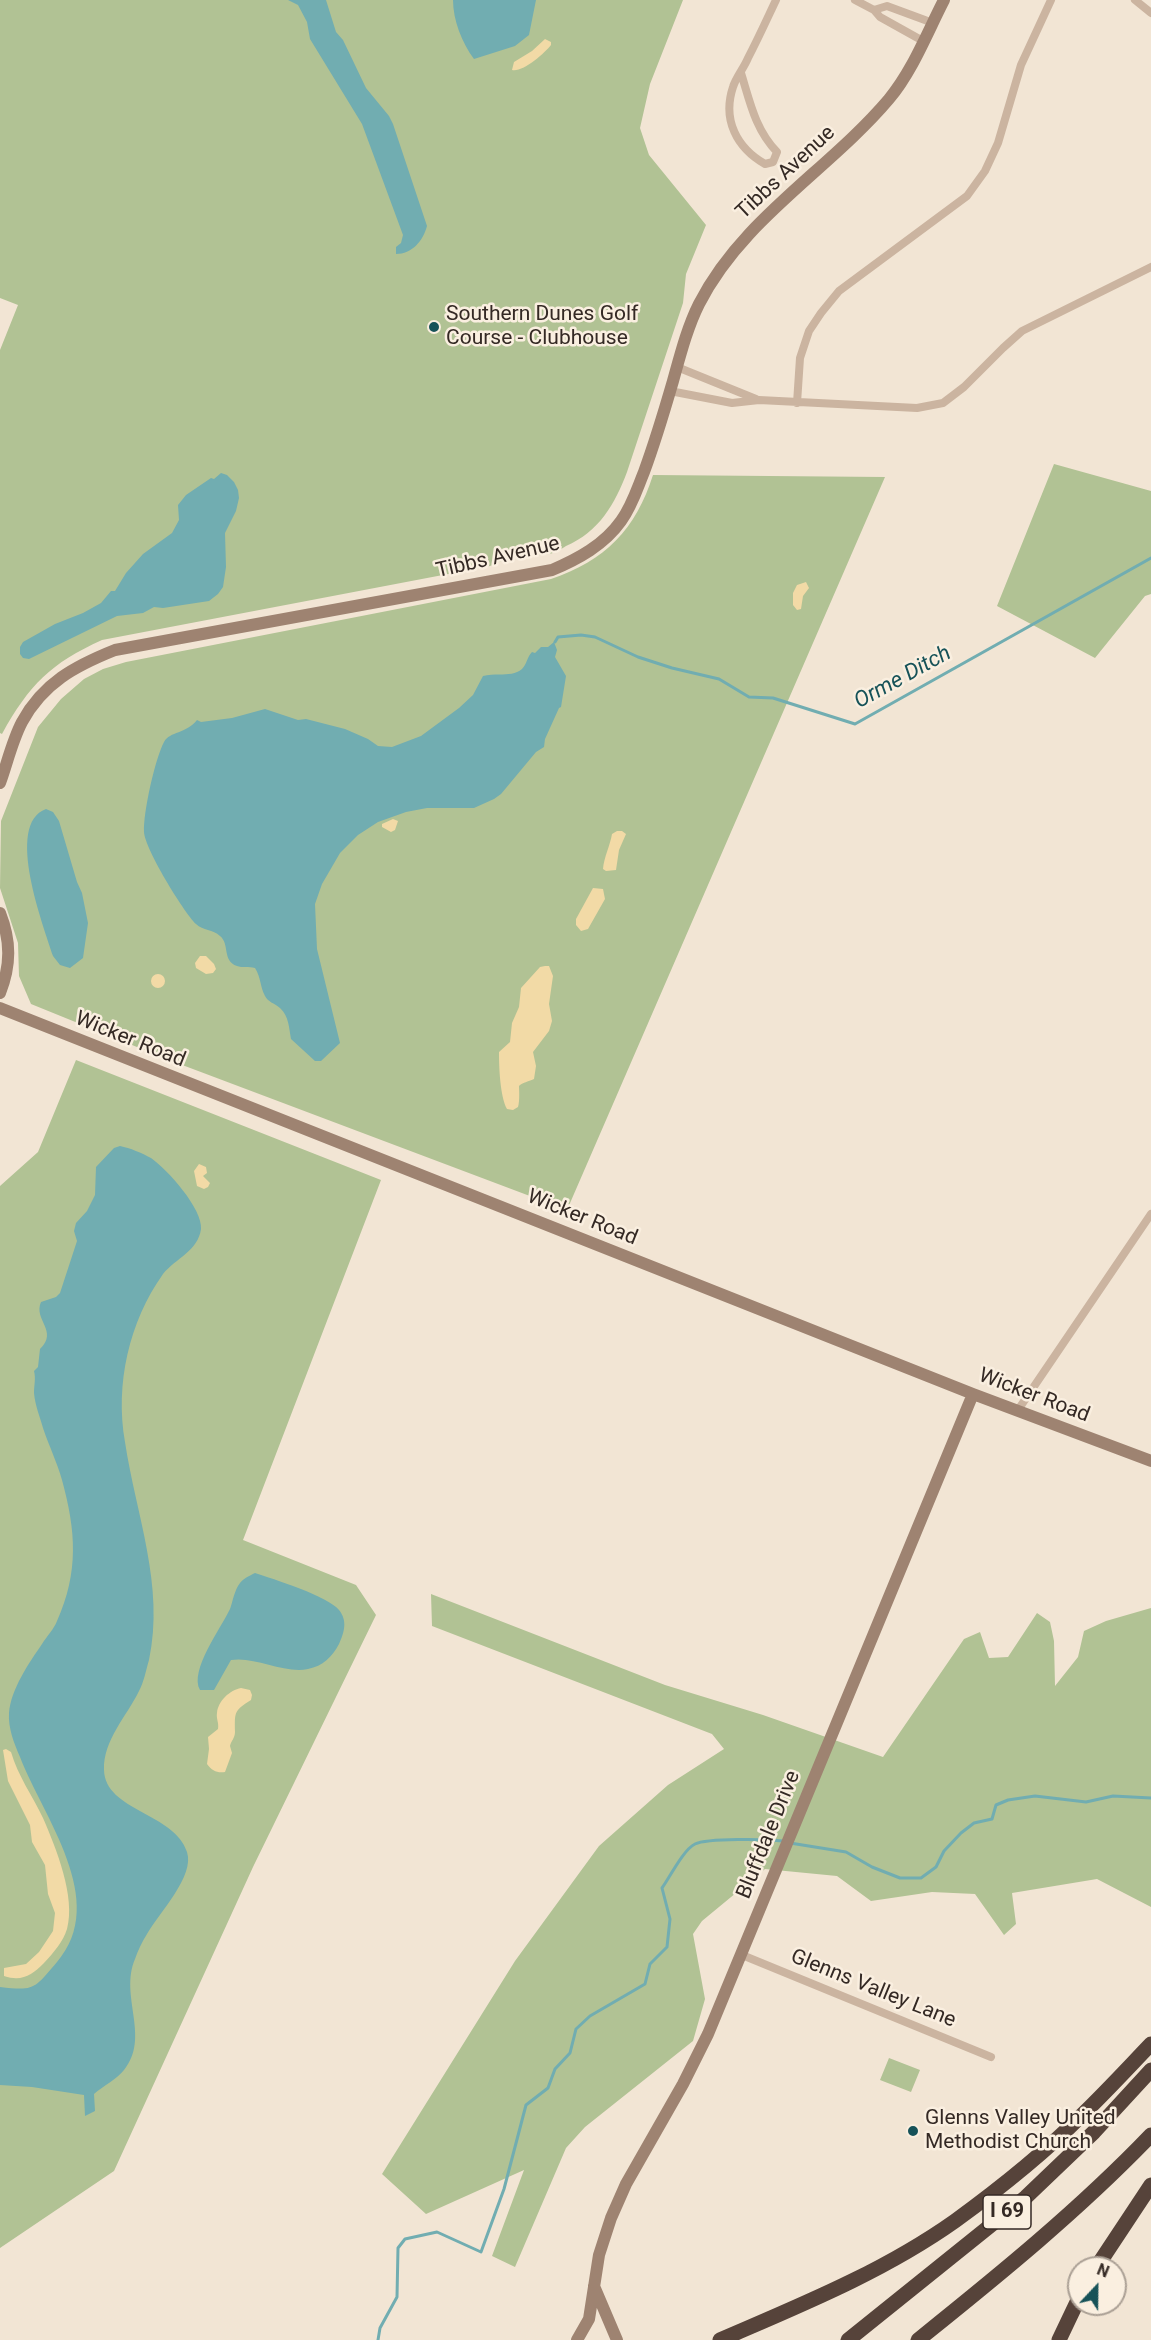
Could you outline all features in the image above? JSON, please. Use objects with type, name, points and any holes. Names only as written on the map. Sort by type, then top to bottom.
[{"type":"highway","points":[[720,2340],[843,2286],[954,2221],[996,2190],[1080,2118],[1151,2044]]},
{"type":"highway","name":"I 69","points":[[848,2340],[1026,2197],[1094,2132],[1151,2070]]},
{"type":"highway","name":"I 69","points":[[918,2340],[1004,2271],[1084,2202],[1151,2135]]},
{"type":"highway","points":[[1104,2256],[1151,2185]]},
{"type":"highway","points":[[1059,2340],[1070,2316]]},
{"type":"street","points":[[741,73],[753,116],[769,144],[777,152],[774,162],[765,164],[750,155],[733,130],[729,107],[733,86],[776,0]]},
{"type":"street","points":[[855,0],[923,41]]},
{"type":"street","name":"Tibbs Avenue","points":[[0,783],[22,723],[47,688],[78,665],[114,650],[552,570],[591,550],[608,536],[631,505],[699,305],[720,270],[744,240],[859,131],[890,97],[944,0]]},
{"type":"street","points":[[797,403],[800,358],[809,331],[821,313],[839,291],[967,196],[985,171],[998,143],[1022,65],[1052,0]]},
{"type":"street","points":[[1135,0],[1151,13]]},
{"type":"street","points":[[874,10],[887,6],[933,23]]},
{"type":"street","points":[[670,391],[732,403],[759,400],[917,408],[943,403],[964,387],[1022,332],[1151,267]]},
{"type":"street","points":[[677,367],[759,400]]},
{"type":"street","points":[[0,913],[7,931],[9,960],[0,993]]},
{"type":"street","name":"Wicker Road","points":[[0,1008],[974,1394],[1151,1461]]},
{"type":"street","points":[[1018,1410],[1151,1214]]},
{"type":"street","name":"Bluffdale Drive","points":[[578,2340],[589,2319],[599,2255],[611,2218],[626,2184],[683,2084],[708,2034],[974,1394]]},
{"type":"street","name":"Glenns Valley Lane","points":[[742,1955],[991,2057]]},
{"type":"street","points":[[594,2285],[617,2340]]},
{"type":"green space","points":[[0,0],[683,0],[650,84],[640,128],[649,155],[706,225],[686,274],[683,303],[627,472],[611,506],[597,525],[578,540],[551,553],[102,640],[69,658],[43,677],[22,702],[2,734],[0,733],[0,350],[18,305],[0,298]]},
{"type":"green space","points":[[1054,464],[1151,491],[1151,594],[1145,596],[1095,658],[997,606]]},
{"type":"green space","points":[[653,475],[885,477],[567,1210],[169,1060],[31,1004],[19,976],[18,943],[0,888],[1,821],[38,727],[61,699],[84,679],[103,669],[126,662],[551,579],[587,563],[616,540],[637,512]]},
{"type":"green space","points":[[76,1060],[381,1180],[243,1540],[356,1585],[376,1615],[253,1867],[114,2171],[0,2248],[0,1186],[38,1152]]},
{"type":"green space","points":[[431,1594],[665,1685],[763,1715],[883,1757],[964,1639],[980,1632],[989,1658],[1008,1657],[1037,1613],[1050,1622],[1054,1641],[1055,1686],[1078,1657],[1084,1631],[1106,1621],[1151,1608],[1151,1907],[1097,1879],[1012,1893],[1016,1924],[1004,1935],[975,1894],[932,1892],[871,1901],[837,1876],[765,1869],[702,1921],[693,1934],[705,1999],[693,2041],[585,2127],[566,2148],[515,2267],[492,2256],[524,2170],[426,2214],[382,2174],[515,1961],[599,1846],[668,1785],[724,1749],[712,1734],[432,1626]]},
{"type":"green space","points":[[889,2058],[920,2070],[911,2092],[880,2080]]},
{"type":"sand","points":[[545,39],[551,42],[551,45],[544,53],[527,66],[512,70],[514,62],[532,51]]},
{"type":"sand","points":[[806,582],[809,588],[803,596],[801,609],[797,610],[793,605],[793,593],[797,585]]},
{"type":"sand","points":[[393,819],[398,821],[395,830],[391,832],[382,827],[382,824]]},
{"type":"sand","points":[[617,831],[626,834],[619,850],[616,870],[606,871],[603,869],[612,834]]},
{"type":"sand","points":[[593,888],[603,889],[605,899],[588,929],[581,931],[576,925],[576,919]]},
{"type":"sand","points":[[200,956],[206,956],[214,964],[216,969],[213,973],[206,974],[196,968],[195,963]]},
{"type":"sand","points":[[549,966],[553,976],[549,1004],[552,1021],[549,1031],[533,1052],[536,1066],[534,1079],[519,1086],[518,1107],[513,1110],[507,1109],[501,1089],[499,1052],[510,1042],[512,1023],[519,1007],[521,988],[540,967]]},
{"type":"sand","points":[[155,974],[161,974],[165,981],[161,988],[155,988],[151,984],[151,978]]},
{"type":"sand","points":[[199,1164],[206,1167],[207,1173],[203,1176],[210,1183],[204,1189],[197,1186],[194,1171]]},
{"type":"sand","points":[[241,1688],[250,1690],[251,1700],[236,1713],[235,1734],[230,1746],[232,1753],[225,1772],[217,1772],[207,1764],[208,1737],[218,1729],[217,1713],[222,1700]]},
{"type":"sand","points":[[3,1750],[11,1752],[17,1769],[48,1830],[59,1858],[69,1902],[67,1929],[58,1947],[35,1971],[21,1978],[4,1976],[4,1968],[26,1964],[39,1952],[53,1931],[55,1913],[48,1894],[45,1865],[32,1842],[30,1825],[8,1781]]},
{"type":"water","points":[[288,0],[326,0],[336,32],[343,40],[366,88],[393,124],[427,226],[420,241],[407,252],[396,254],[396,247],[401,243],[403,235],[362,124],[310,39],[307,22],[298,5]]},
{"type":"water","points":[[453,0],[536,0],[529,35],[515,46],[474,59],[459,31]]},
{"type":"water","points":[[221,473],[234,482],[239,498],[236,511],[225,533],[226,567],[223,587],[218,594],[209,601],[163,608],[154,607],[143,613],[117,616],[29,659],[23,658],[20,654],[20,647],[23,642],[55,624],[83,613],[101,603],[111,591],[115,591],[126,573],[143,554],[172,533],[179,520],[178,505],[186,495]]},
{"type":"water","points":[[554,642],[557,650],[555,657],[566,676],[561,707],[545,739],[544,747],[536,752],[501,794],[474,808],[427,808],[406,812],[378,822],[358,835],[340,853],[322,884],[315,904],[317,949],[340,1043],[321,1061],[315,1061],[291,1039],[285,1015],[280,1008],[266,998],[255,968],[232,964],[223,939],[196,924],[174,894],[157,865],[144,832],[145,812],[153,773],[164,742],[170,736],[193,725],[197,720],[201,722],[232,718],[265,709],[298,720],[306,719],[345,729],[378,746],[392,747],[421,736],[459,708],[473,695],[483,676],[518,672],[524,667],[532,652],[535,653],[541,647],[548,647]]},
{"type":"water","points":[[46,809],[53,812],[59,821],[82,893],[88,923],[83,958],[70,968],[60,965],[53,956],[30,877],[27,854],[28,834],[34,818]]},
{"type":"water","points":[[120,1146],[151,1158],[166,1171],[190,1201],[200,1221],[201,1229],[191,1249],[163,1274],[141,1312],[133,1333],[124,1376],[122,1420],[151,1578],[154,1605],[153,1632],[149,1660],[142,1684],[111,1738],[104,1770],[107,1784],[116,1795],[169,1828],[180,1839],[187,1852],[188,1862],[181,1883],[152,1925],[135,1959],[130,1987],[135,2030],[132,2057],[121,2073],[94,2094],[95,2111],[85,2116],[84,2095],[0,2085],[0,1987],[20,1989],[38,1983],[57,1962],[72,1938],[77,1913],[75,1886],[67,1859],[16,1746],[10,1730],[9,1713],[13,1695],[21,1677],[57,1621],[64,1603],[72,1568],[72,1534],[67,1499],[36,1406],[34,1393],[34,1371],[38,1367],[40,1349],[47,1337],[39,1308],[41,1302],[56,1297],[60,1293],[77,1241],[74,1231],[76,1223],[87,1211],[95,1195],[96,1167],[114,1148]]},
{"type":"water","points":[[255,1573],[300,1588],[324,1599],[339,1610],[344,1618],[344,1631],[339,1644],[326,1660],[308,1669],[289,1669],[250,1660],[231,1660],[214,1690],[200,1690],[198,1682],[202,1661],[230,1609],[238,1586]]},
{"type":"waterway","name":"Orme Ditch","points":[[555,642],[558,637],[581,635],[595,637],[638,657],[719,679],[749,697],[773,698],[855,724],[1151,558]]},
{"type":"waterway","points":[[790,1843],[846,1852],[872,1867],[900,1878],[921,1878],[936,1867],[944,1851],[961,1833],[974,1823],[992,1819],[996,1805],[1008,1800],[1035,1796],[1086,1802],[1113,1796],[1151,1798]]},
{"type":"waterway","points":[[378,2340],[380,2328],[397,2297],[398,2248],[405,2239],[437,2232],[481,2252],[504,2189],[526,2105],[548,2088],[555,2069],[570,2053],[576,2029],[590,2016],[645,1984],[650,1964],[667,1947],[670,1919],[662,1888],[690,1847],[712,1841],[752,1839],[783,1841]]},
{"type":"place","name":"Southern Dunes Golf Course - Clubhouse","points":[[434,327]]},
{"type":"place","name":"Glenns Valley United Methodist Church","points":[[913,2131]]}]
